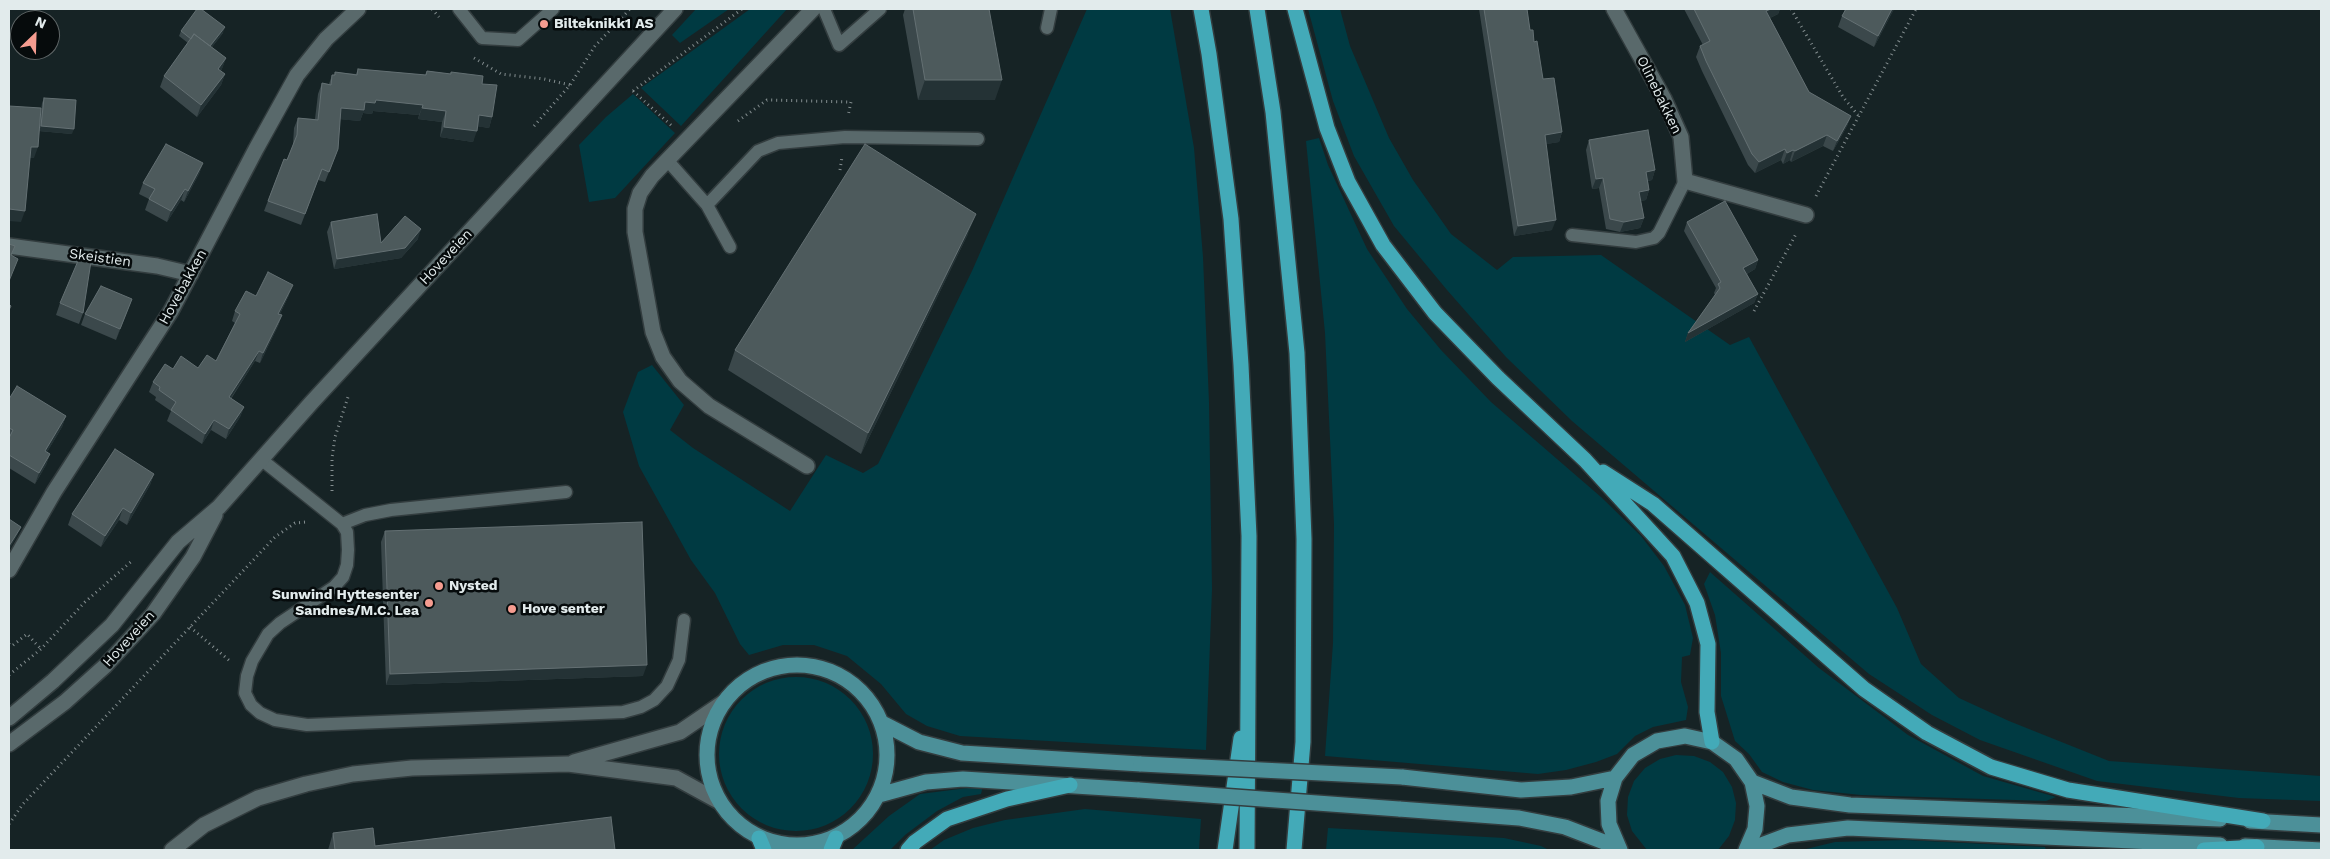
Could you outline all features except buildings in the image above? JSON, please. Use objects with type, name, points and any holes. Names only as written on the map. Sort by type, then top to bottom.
[{"type":"highway","points":[[1201,9],[1209,54],[1231,219],[1242,365],[1249,536],[1247,850]]},
{"type":"highway","points":[[1257,9],[1274,112],[1297,353],[1304,539],[1303,732],[1294,850]]},
{"type":"highway","points":[[1295,9],[1327,128],[1348,182],[1383,245],[1435,313],[1498,378],[1585,460],[1673,556],[1697,603],[1708,644],[1708,712],[1712,742]]},
{"type":"highway","points":[[1585,460],[1653,504],[1864,689],[1926,733],[1990,767],[2068,790],[2263,821]]},
{"type":"highway","points":[[1225,850],[1249,679]]},
{"type":"highway","points":[[908,850],[947,819],[1007,799],[1070,785]]},
{"type":"highway","points":[[2204,850],[2257,847]]},
{"type":"main road","name":"Hovebakken","points":[[9,570],[54,492],[171,311],[297,75],[326,39],[358,9]]},
{"type":"main road","name":"Hoveveien","points":[[9,718],[53,681],[112,625],[178,542],[219,508],[312,402],[675,9]]},
{"type":"main road","points":[[807,466],[709,406],[680,381],[663,357],[654,332],[634,232],[640,193],[652,176],[813,9]]},
{"type":"main road","name":"Olinebakken","points":[[1614,9],[1664,99],[1681,137],[1685,181]]},
{"type":"main road","points":[[1685,181],[1806,215]]},
{"type":"main road","name":"Skeistien","points":[[9,246],[157,266],[191,274]]},
{"type":"main road","name":"Hoveveien","points":[[9,744],[65,702],[98,672],[153,614],[193,557],[219,508]]},
{"type":"main road","points":[[568,764],[680,732],[724,702],[743,682],[768,669],[795,664],[823,668],[848,680],[868,698],[882,723],[888,747],[887,772],[879,795],[861,820],[833,844],[810,846],[761,844],[736,823],[718,801],[708,775],[706,759],[711,726],[724,702]]},
{"type":"main road","points":[[882,723],[919,742],[962,753],[1402,777],[1521,790],[1571,787],[1615,778]]},
{"type":"main road","points":[[1619,848],[1609,824],[1608,800],[1615,778],[1633,755],[1657,741],[1685,736],[1712,742],[1736,758],[1752,782],[1757,806],[1755,829],[1747,850]]},
{"type":"main road","points":[[172,850],[204,825],[258,798],[306,784],[353,774],[412,768],[568,764],[676,778],[718,801]]},
{"type":"main road","points":[[879,795],[926,782],[963,779],[1070,785],[1519,818],[1565,827],[1619,848]]},
{"type":"main road","points":[[1752,782],[1791,797],[1850,805],[2263,821],[2321,825]]},
{"type":"main road","points":[[1747,850],[1788,835],[1848,828],[2321,850]]},
{"type":"lane","points":[[459,9],[482,38],[518,40],[553,9]]},
{"type":"lane","points":[[824,9],[839,45],[880,9]]},
{"type":"lane","points":[[1047,28],[1051,9]]},
{"type":"lane","points":[[707,205],[758,151],[778,143],[845,137],[978,139]]},
{"type":"lane","points":[[668,161],[707,205],[730,247]]},
{"type":"lane","points":[[1572,235],[1636,242],[1654,238],[1659,233],[1685,181]]},
{"type":"lane","points":[[262,460],[342,524],[347,532],[348,550],[347,565],[343,576],[334,587],[294,612],[268,634],[252,661],[246,676],[245,693],[251,705],[260,714],[275,720],[307,725],[622,712],[641,707],[654,700],[667,686],[680,660],[684,620]]},
{"type":"lane","points":[[342,524],[365,515],[391,510],[518,499],[566,492]]},
{"type":"path","points":[[626,96],[742,9]]},
{"type":"path","points":[[1791,9],[1842,97],[1858,116]]},
{"type":"path","points":[[1754,311],[1916,9]]},
{"type":"path","points":[[634,91],[686,139]]},
{"type":"path","points":[[737,122],[767,100],[851,102],[840,170]]},
{"type":"path","points":[[330,497],[333,487],[332,458],[335,437],[352,392]]},
{"type":"path","points":[[9,824],[23,804],[282,531],[295,523],[306,522],[311,518]]},
{"type":"path","points":[[190,627],[246,676]]},
{"type":"path","points":[[9,644],[12,646],[27,634],[41,649]]},
{"type":"shaded area","points":[[696,9],[729,9],[680,43],[672,35]]},
{"type":"shaded area","points":[[750,9],[787,9],[681,126],[641,88]]},
{"type":"shaded area","points":[[1087,9],[1170,9],[1194,148],[1203,257],[1209,402],[1212,589],[1206,750],[960,736],[927,726],[906,714],[881,684],[847,656],[814,645],[783,645],[749,655],[740,644],[715,593],[691,560],[639,466],[623,412],[638,372],[652,365],[684,405],[670,430],[693,448],[790,511],[826,455],[863,473],[878,464],[972,271]]},
{"type":"shaded area","points":[[1308,9],[1340,9],[1350,46],[1389,138],[1413,180],[1451,234],[1497,270],[1513,257],[1601,255],[1730,345],[1749,337],[1897,608],[1921,664],[1959,698],[2009,721],[2109,761],[2321,776],[2321,801],[2239,798],[2097,781],[1980,740],[1932,715],[1869,674],[1572,421],[1506,357],[1447,290],[1394,226],[1354,156],[1333,101]]},
{"type":"shaded area","points":[[633,94],[675,133],[615,198],[589,202],[579,145],[606,117]]},
{"type":"shaded area","points":[[1319,138],[1328,165],[1367,249],[1407,309],[1441,350],[1491,402],[1601,497],[1641,536],[1664,566],[1685,605],[1693,638],[1690,655],[1682,657],[1681,682],[1688,707],[1686,720],[1653,727],[1635,736],[1617,754],[1596,762],[1566,770],[1538,774],[1325,756],[1333,643],[1334,524],[1325,333],[1306,141]]},
{"type":"shaded area","points":[[1710,572],[1819,668],[1908,735],[1983,776],[2056,797],[2046,801],[1861,795],[1813,790],[1783,782],[1762,772],[1749,754],[1735,741],[1721,696],[1721,653],[1715,615],[1704,584]]},
{"type":"shaded area","points":[[796,677],[826,682],[851,699],[868,724],[873,754],[868,784],[851,809],[826,826],[796,831],[766,826],[741,809],[724,784],[719,754],[724,724],[741,699],[766,682]]},
{"type":"shaded area","points":[[1676,755],[1694,756],[1710,762],[1723,772],[1732,787],[1736,803],[1735,820],[1729,836],[1718,850],[1647,850],[1632,831],[1627,815],[1628,797],[1634,781],[1645,768],[1660,759]]},
{"type":"shaded area","points":[[983,786],[981,794],[963,797],[937,811],[905,835],[890,850],[852,850],[889,816],[920,794]]},
{"type":"shaded area","points":[[1085,809],[1201,819],[1199,850],[930,850],[944,840],[973,828],[1005,820]]},
{"type":"shaded area","points":[[1328,828],[1504,838],[1541,846],[1549,850],[1326,850]]},
{"type":"shaded area","points":[[1905,840],[2045,847],[2046,850],[1802,850],[1835,842]]},
{"type":"place","name":"Bilteknikk1 AS","points":[[544,24]]},
{"type":"place","name":"Nysted","points":[[439,586]]},
{"type":"place","name":"Sunwind Hyttesenter Sandnes/M.C. Lea","points":[[429,603]]},
{"type":"place","name":"Hove senter","points":[[512,609]]}]
